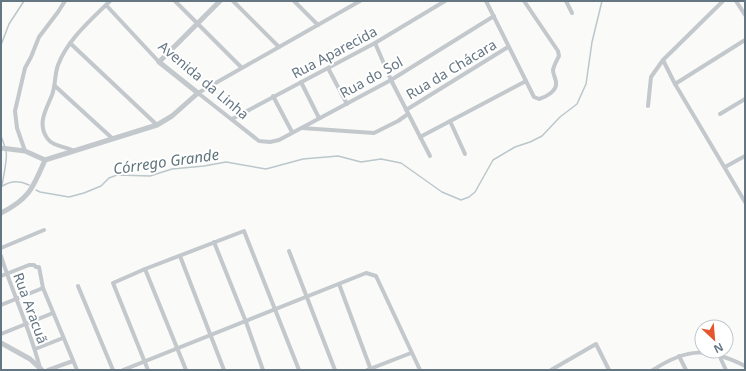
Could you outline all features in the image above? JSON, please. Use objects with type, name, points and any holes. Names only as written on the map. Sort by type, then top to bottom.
[{"type":"street","points":[[25,151],[17,128],[15,111],[25,68],[39,38],[65,1]]},
{"type":"street","points":[[74,151],[50,142],[42,127],[42,119],[55,86],[54,79],[58,67],[70,43],[110,1]]},
{"type":"street","points":[[174,1],[241,68]]},
{"type":"street","points":[[159,62],[220,1]]},
{"type":"street","points":[[233,1],[279,47]]},
{"type":"street","points":[[294,1],[318,25]]},
{"type":"street","points":[[2,148],[25,151],[45,160],[157,125],[172,116],[198,93],[318,25],[352,3],[360,1]]},
{"type":"street","name":"Rua Aparecida","points":[[232,119],[375,43],[445,1]]},
{"type":"street","points":[[486,1],[534,97],[539,99],[545,98],[553,91],[556,82],[553,71],[559,56],[558,51],[524,1]]},
{"type":"street","points":[[566,1],[572,13]]},
{"type":"street","points":[[648,106],[651,77],[663,60],[723,1]]},
{"type":"street","points":[[736,1],[745,15]]},
{"type":"street","name":"Avenida da Linha","points":[[106,5],[159,62],[254,138]]},
{"type":"street","name":"Rua do Sol","points":[[254,138],[259,141],[270,142],[279,140],[391,80],[494,16]]},
{"type":"street","points":[[675,84],[745,40]]},
{"type":"street","points":[[70,43],[157,125]]},
{"type":"street","points":[[375,43],[391,80],[430,156]]},
{"type":"street","name":"Rua da Chácara","points":[[301,128],[374,133],[398,121],[407,112],[508,47]]},
{"type":"street","points":[[663,60],[675,84],[726,167],[745,202]]},
{"type":"street","points":[[328,68],[346,104]]},
{"type":"street","points":[[301,82],[319,118]]},
{"type":"street","points":[[420,137],[527,84]]},
{"type":"street","points":[[55,86],[113,139]]},
{"type":"street","points":[[273,96],[292,132]]},
{"type":"street","points":[[720,114],[745,99]]},
{"type":"street","points":[[450,121],[465,154]]},
{"type":"street","points":[[726,167],[745,156]]},
{"type":"street","points":[[1,213],[12,207],[28,194],[34,186],[45,160]]},
{"type":"street","points":[[1,248],[44,230]]},
{"type":"street","points":[[148,370],[112,283],[244,231],[299,370]]},
{"type":"street","points":[[214,242],[246,322],[263,370]]},
{"type":"street","points":[[289,251],[335,370]]},
{"type":"street","name":"Rua Aracuã","points":[[1,256],[6,274],[26,324],[41,369]]},
{"type":"street","points":[[180,256],[224,370]]},
{"type":"street","points":[[1,276],[29,265],[39,267],[43,288],[77,370]]},
{"type":"street","points":[[145,269],[186,370]]},
{"type":"street","points":[[123,370],[366,273],[376,276],[420,370]]},
{"type":"street","points":[[339,284],[370,370],[411,353]]},
{"type":"street","points":[[78,286],[113,370]]},
{"type":"street","points":[[1,305],[43,288]]},
{"type":"street","points":[[1,334],[53,312]]},
{"type":"street","points":[[35,349],[63,338]]},
{"type":"street","points":[[1,343],[30,359],[41,369]]},
{"type":"street","points":[[551,370],[596,344],[609,370]]},
{"type":"street","points":[[653,370],[679,356],[694,354]]},
{"type":"street","points":[[679,356],[686,370]]},
{"type":"street","points":[[721,359],[726,370]]},
{"type":"street","points":[[730,359],[745,366]]},
{"type":"street","points":[[48,370],[73,361]]},
{"type":"waterway","points":[[1,45],[9,24],[24,1]]},
{"type":"waterway","name":"Córrego Grande","points":[[36,190],[69,197],[101,186],[109,178],[117,175],[150,176],[172,169],[226,162],[266,169],[303,159],[338,156],[361,162],[381,159],[401,163],[442,192],[461,200],[469,197],[475,192],[493,160],[515,147],[542,136],[560,117],[577,104],[586,84],[592,42],[602,1]]},
{"type":"waterway","points":[[1,136],[5,147]]},
{"type":"waterway","points":[[2,186],[6,163],[6,151]]},
{"type":"waterway","name":"Córrego Grande","points":[[1,187],[7,183],[14,182],[22,182],[29,185]]}]
